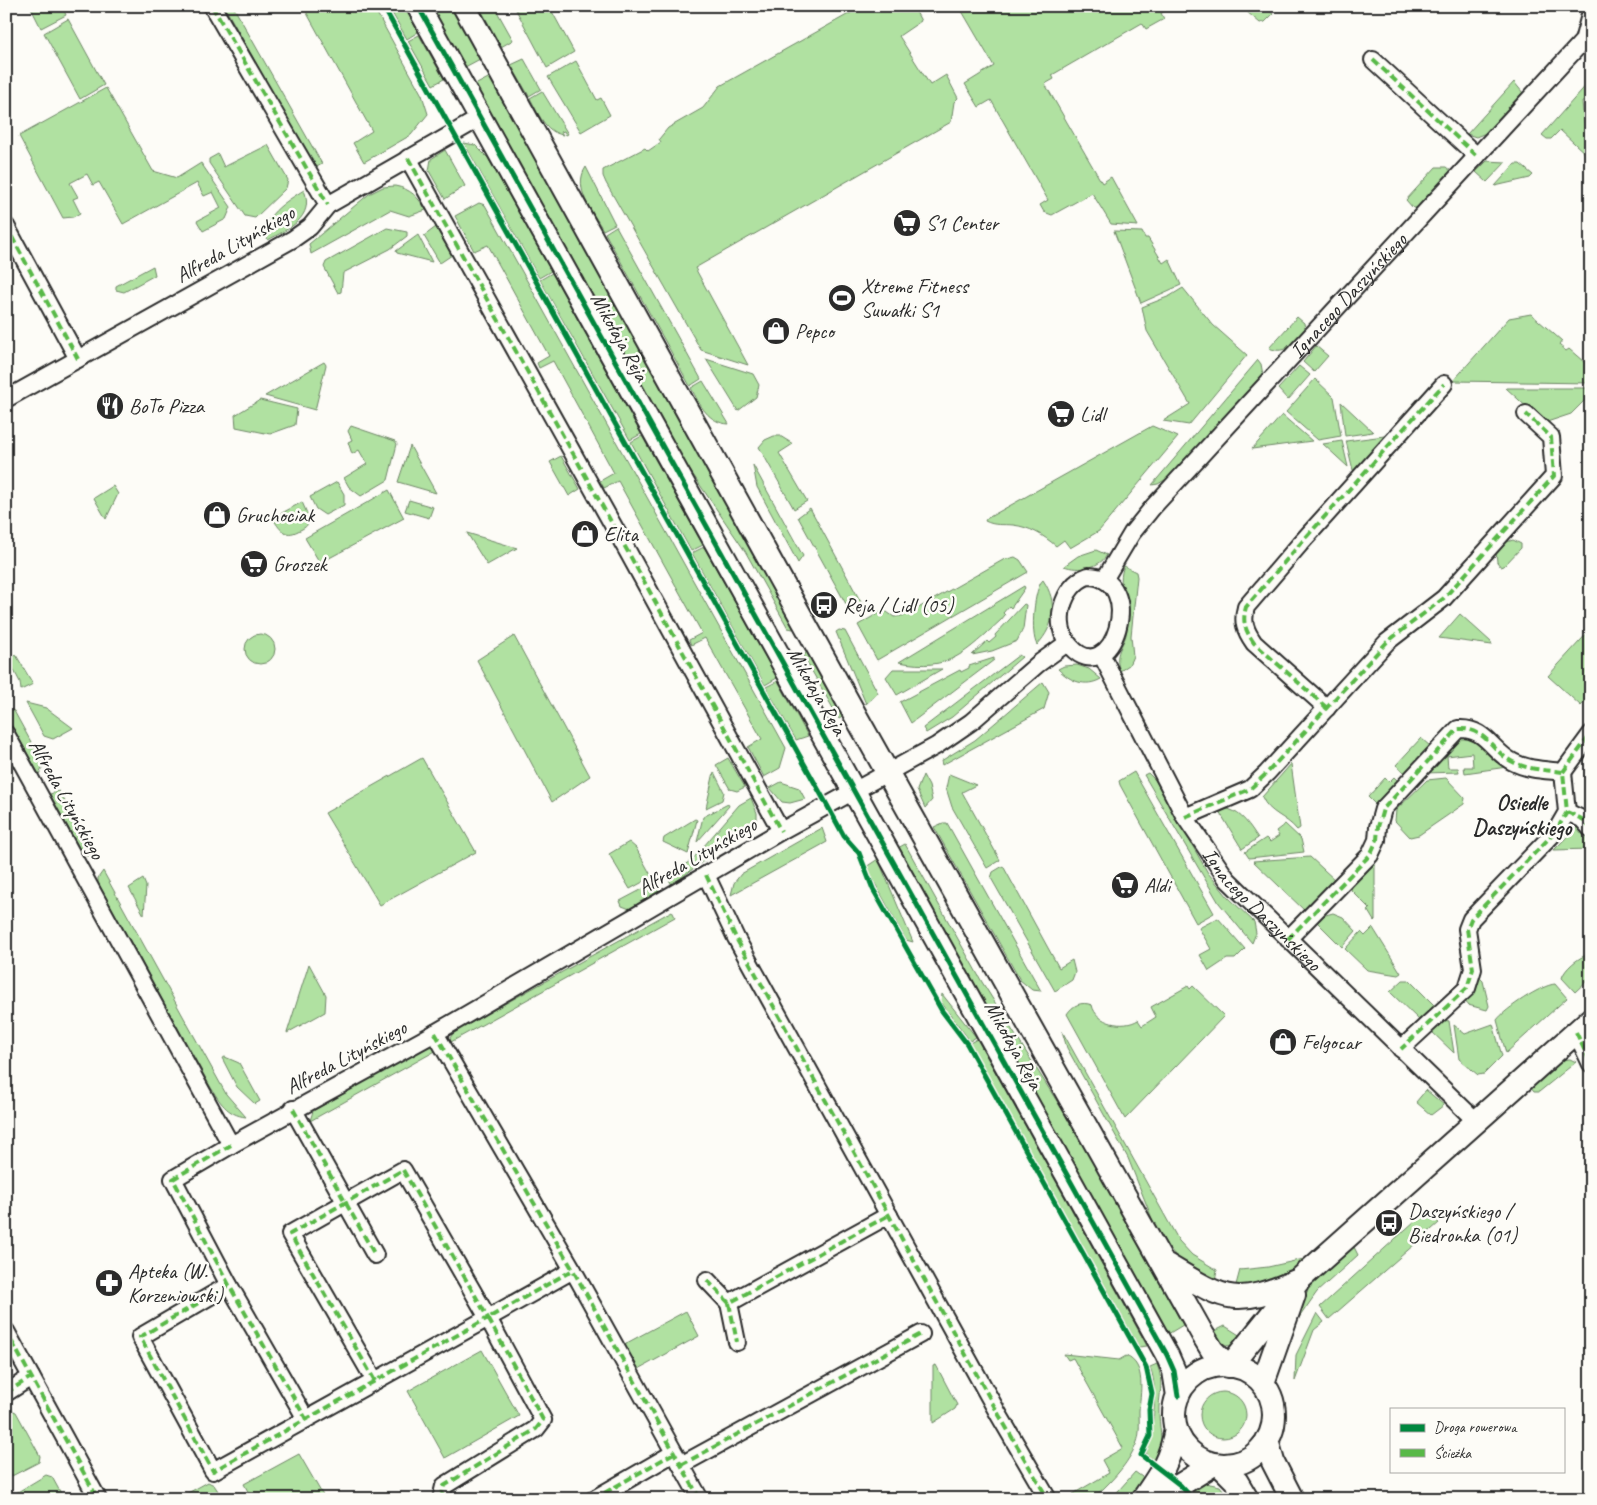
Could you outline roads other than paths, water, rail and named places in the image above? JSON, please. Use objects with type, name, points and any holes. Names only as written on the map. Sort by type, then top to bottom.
[{"type":"street","points":[[212,6],[328,206]]},
{"type":"street","name":"Mikołaja Reja","points":[[418,6],[1167,1355],[1174,1371],[1178,1396]]},
{"type":"street","name":"Mikołaja Reja","points":[[464,6],[887,772],[1203,1335],[1212,1350],[1229,1366]]},
{"type":"street","name":"Ignacego Daszyńskiego","points":[[1104,580],[1132,533],[1153,507],[1583,41],[1591,11]]},
{"type":"street","points":[[1373,60],[1477,156]]},
{"type":"street","name":"Alfreda Lityńskiego","points":[[6,399],[293,239],[310,227],[328,206],[480,118]]},
{"type":"street","points":[[408,158],[633,560],[780,831]]},
{"type":"street","points":[[6,226],[78,359]]},
{"type":"street","points":[[1327,708],[1254,643],[1245,630],[1243,618],[1246,607],[1444,384]]},
{"type":"street","points":[[1185,817],[1250,789],[1267,774],[1389,640],[1444,598],[1554,476],[1551,437],[1526,414]]},
{"type":"street","points":[[1096,576],[1104,580],[1115,594],[1120,617],[1116,636],[1107,650],[1101,654],[1082,655],[1067,643],[1061,617],[1070,589],[1081,578],[1096,576]]},
{"type":"street","name":"Alfreda Lityńskiego","points":[[9,745],[231,1145],[293,1109],[435,1033],[780,831],[936,746],[971,722],[1038,664],[1067,643]]},
{"type":"street","name":"Ignacego Daszyńskiego","points":[[1101,654],[1185,817],[1226,879],[1477,1122]]},
{"type":"street","points":[[1288,939],[1370,855],[1377,840],[1383,809],[1458,729],[1469,728],[1480,734],[1512,762],[1533,769],[1563,772]]},
{"type":"street","points":[[1402,1049],[1466,988],[1473,969],[1467,929],[1471,919],[1556,831],[1567,812],[1563,772],[1591,734]]},
{"type":"street","points":[[1567,812],[1582,819],[1591,829]]},
{"type":"street","points":[[706,875],[723,914],[1048,1499]]},
{"type":"street","points":[[1229,1366],[1300,1279],[1583,1026]]},
{"type":"street","points":[[1583,1026],[1591,1064]]},
{"type":"street","points":[[435,1033],[573,1270],[700,1499]]},
{"type":"street","points":[[293,1109],[375,1255]]},
{"type":"street","points":[[231,1145],[173,1179],[230,1285],[306,1419]]},
{"type":"street","points":[[375,1381],[290,1234],[403,1170],[488,1318],[543,1420],[536,1429],[444,1486],[441,1499]]},
{"type":"street","points":[[729,1303],[889,1215]]},
{"type":"street","points":[[1164,1264],[1219,1295],[1229,1298],[1251,1297],[1300,1279]]},
{"type":"street","points":[[230,1285],[140,1336],[213,1471],[573,1270]]},
{"type":"street","points":[[1263,1383],[1300,1279]]},
{"type":"street","points":[[706,1280],[729,1303],[737,1342]]},
{"type":"street","points":[[6,1331],[98,1499]]},
{"type":"street","points":[[594,1499],[677,1459],[921,1334]]},
{"type":"street","points":[[1143,1499],[1171,1454],[1176,1429],[1175,1407],[1184,1385],[1204,1370],[1229,1366],[1253,1374],[1263,1383],[1273,1404],[1274,1417],[1272,1429],[1267,1440],[1250,1458],[1238,1463],[1217,1464],[1180,1485],[1166,1499]]},
{"type":"street","points":[[6,1393],[31,1377]]},
{"type":"street","points":[[1176,1429],[1187,1448],[1195,1455],[1217,1464],[1237,1482],[1247,1499]]},
{"type":"street","points":[[1267,1440],[1273,1462],[1292,1499]]},
{"type":"place","name":"S1 Center","points":[[907,223]]},
{"type":"place","name":"Xtreme Fitness Suwałki S1","points":[[842,298]]},
{"type":"place","name":"Pepco","points":[[776,331]]},
{"type":"place","name":"BoTo Pizza","points":[[110,406]]},
{"type":"place","name":"Lidl","points":[[1061,414]]},
{"type":"place","name":"Gruchociak","points":[[217,515]]},
{"type":"place","name":"Elita","points":[[585,534]]},
{"type":"place","name":"Groszek","points":[[254,564]]},
{"type":"place","name":"Reja / Lidl (05)","points":[[824,605]]},
{"type":"place","name":"Aldi","points":[[1125,885]]},
{"type":"place","name":"Felgocar","points":[[1283,1042]]},
{"type":"place","name":"Daszyńskiego / Biedronka (01)","points":[[1389,1223]]},
{"type":"place","name":"Apteka (W. Korzeniowski)","points":[[109,1283]]},
{"type":"district","name":"Osiedle Daszyńskiego","points":[[1522,816]]}]
